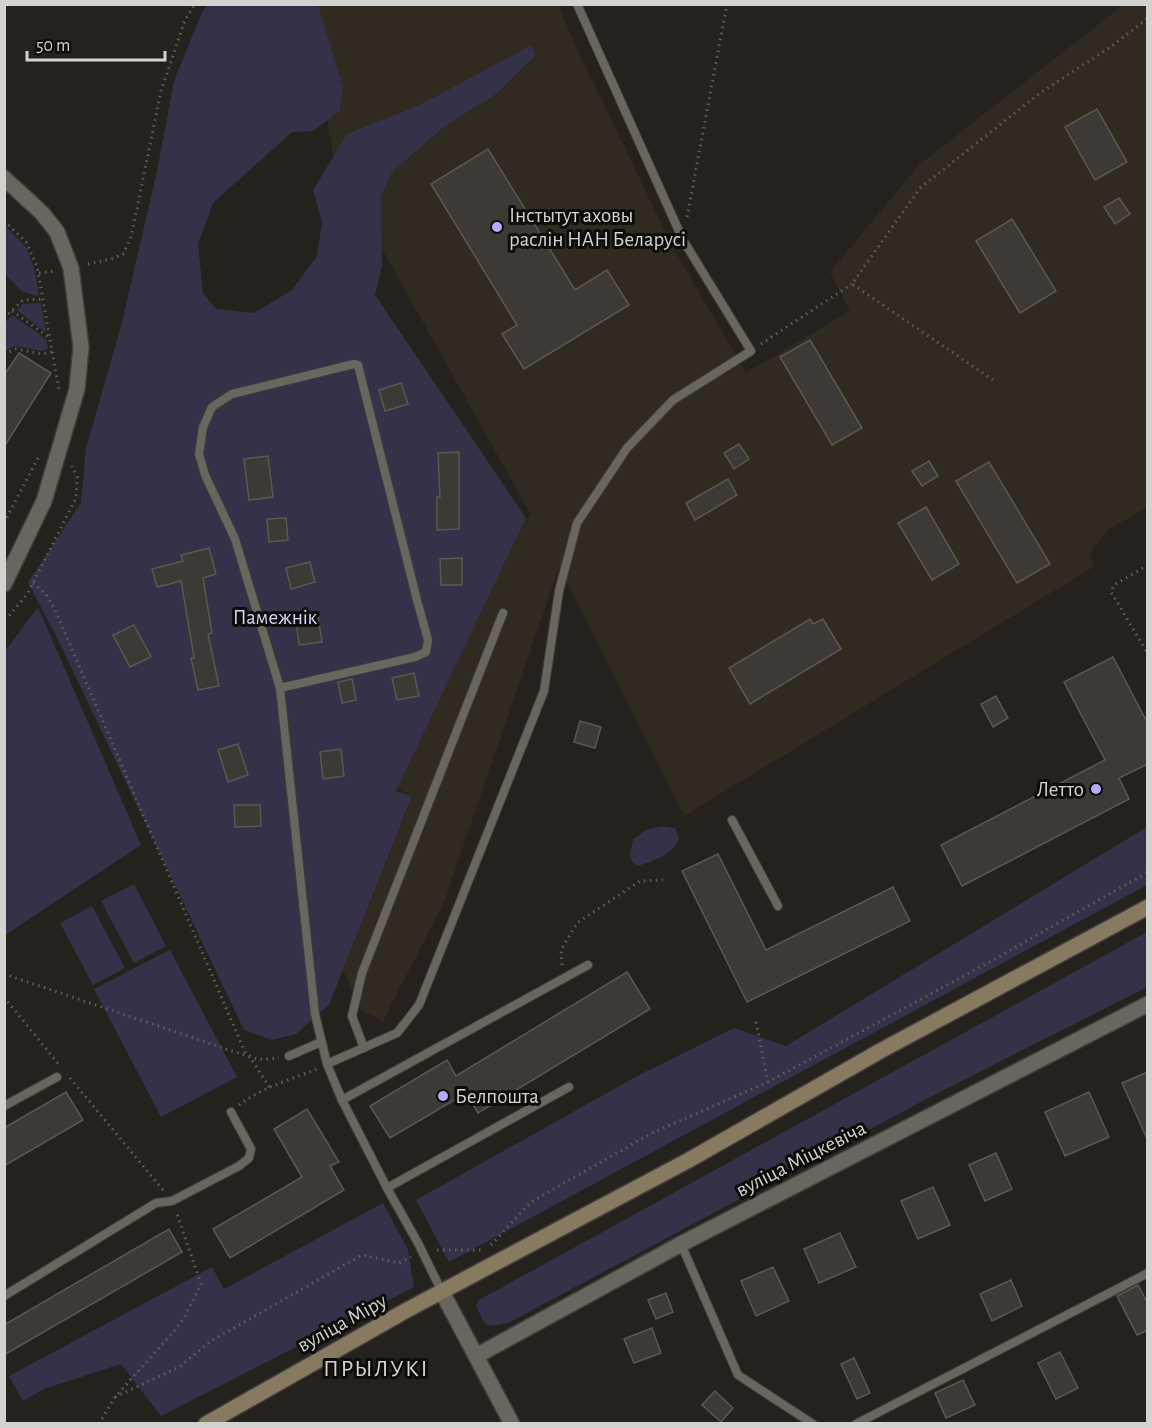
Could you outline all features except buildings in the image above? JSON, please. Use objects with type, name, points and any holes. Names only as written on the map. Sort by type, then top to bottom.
[{"type":"street","points":[[4,178],[42,213],[57,232],[70,268],[81,348],[77,389],[44,501],[4,584]]},
{"type":"street","name":"вуліца Міру","points":[[206,1424],[442,1292],[689,1160],[882,1050],[1148,907]]},
{"type":"street","name":"вуліца Міцкевіча","points":[[476,1356],[681,1244],[1148,1004]]},
{"type":"street","points":[[442,1292],[512,1424]]},
{"type":"lane","points":[[327,1064],[397,1033],[419,1005],[544,691],[559,591],[577,523],[627,448],[673,399],[751,351],[682,240],[577,4]]},
{"type":"lane","points":[[280,688],[415,657],[426,652],[428,640],[358,365],[354,364],[232,394],[212,407],[203,427],[200,454],[205,475],[235,539],[280,688],[315,1014],[327,1064],[342,1100],[442,1292]]},
{"type":"lane","points":[[364,1048],[352,1016],[362,974],[502,613]]},
{"type":"lane","points":[[732,820],[778,906]]},
{"type":"lane","points":[[342,1100],[588,965]]},
{"type":"lane","points":[[289,1056],[321,1042]]},
{"type":"lane","points":[[4,1106],[57,1077]]},
{"type":"lane","points":[[387,1188],[569,1087]]},
{"type":"lane","points":[[4,1296],[156,1203],[172,1201],[239,1166],[249,1158],[251,1149],[231,1112]]},
{"type":"lane","points":[[681,1244],[738,1375],[813,1424]]},
{"type":"lane","points":[[856,1424],[1148,1274]]},
{"type":"path","points":[[39,273],[111,259],[123,254],[131,237],[161,92],[185,20],[195,4]]},
{"type":"path","points":[[682,240],[727,4]]},
{"type":"path","points":[[751,351],[852,285],[920,188],[1040,93],[1112,46],[1148,18]]},
{"type":"path","points":[[4,221],[26,242],[39,273],[59,391]]},
{"type":"path","points":[[852,285],[993,380]]},
{"type":"path","points":[[4,318],[23,300],[43,298]]},
{"type":"path","points":[[12,311],[50,338]]},
{"type":"path","points":[[4,354],[16,349],[42,354],[52,352]]},
{"type":"path","points":[[4,523],[41,451]]},
{"type":"path","points":[[4,618],[8,617],[28,593],[76,498],[77,477],[73,466],[58,458]]},
{"type":"path","points":[[1148,565],[1114,585],[1112,592],[1148,654]]},
{"type":"path","points":[[33,583],[46,594],[55,610],[245,1052],[270,1088]]},
{"type":"path","points":[[115,1397],[179,1367],[211,1341],[362,1255],[399,1263],[422,1250],[486,1250],[531,1202],[652,1133],[768,1082],[995,959],[1148,872]]},
{"type":"path","points":[[562,980],[561,950],[577,923],[640,881],[663,879]]},
{"type":"path","points":[[4,974],[260,1060],[289,1056]]},
{"type":"path","points":[[4,997],[172,1201],[201,1284],[176,1329],[115,1397],[99,1424]]},
{"type":"path","points":[[756,1022],[768,1082]]},
{"type":"path","points":[[231,1112],[270,1088],[327,1064]]},
{"type":"shaded area","points":[[307,5],[558,5],[671,244],[746,373],[850,311],[830,272],[919,165],[1123,5],[1147,5],[1147,507],[1108,530],[1089,555],[1095,566],[684,816],[559,567],[444,902],[383,1021],[361,1010],[343,970],[412,797],[397,788],[526,518],[531,515],[335,165]]},
{"type":"green space","name":"Памежнік","points":[[208,5],[318,5],[343,88],[340,111],[313,131],[292,132],[213,203],[198,244],[203,293],[216,309],[254,313],[292,290],[317,256],[322,222],[313,190],[347,134],[418,106],[532,45],[535,56],[496,94],[445,126],[392,172],[381,197],[382,266],[375,295],[526,518],[396,791],[412,796],[329,1005],[296,1034],[272,1040],[244,1030],[59,642],[28,582],[81,503],[86,448],[121,326],[157,171],[174,81],[202,12]]},
{"type":"green space","points":[[4,225],[26,247],[35,271],[39,296],[23,292],[5,274]]},
{"type":"green space","points":[[41,303],[46,333],[17,310],[23,304]]},
{"type":"green space","points":[[12,315],[46,339],[48,349],[41,351],[15,346],[5,351],[5,323]]},
{"type":"green space","points":[[38,607],[141,845],[5,935],[5,651]]},
{"type":"green space","points":[[661,826],[675,828],[679,838],[673,849],[663,856],[638,866],[632,862],[630,854],[633,840],[646,830]]},
{"type":"green space","points":[[1147,827],[1147,885],[449,1262],[416,1200],[639,1075],[734,1028],[786,1046]]},
{"type":"green space","points":[[134,884],[166,946],[134,963],[101,901]]},
{"type":"green space","points":[[92,906],[125,968],[93,985],[60,923]]},
{"type":"green space","points":[[1147,932],[1147,987],[936,1094],[508,1323],[490,1325],[484,1322],[476,1306],[479,1300]]},
{"type":"green space","points":[[170,950],[237,1077],[161,1117],[94,989]]},
{"type":"green space","points":[[383,1203],[408,1250],[414,1287],[161,1416],[121,1364],[44,1389],[23,1401],[9,1376],[212,1267],[224,1289]]},
{"type":"place","name":"Інстытут аховы раслін НАН Беларусі","points":[[497,227]]},
{"type":"place","name":"Летто","points":[[1096,789]]},
{"type":"place","name":"Белпошта","points":[[443,1096]]},
{"type":"district","name":"ПРЫЛУКІ","points":[[376,1369]]}]
